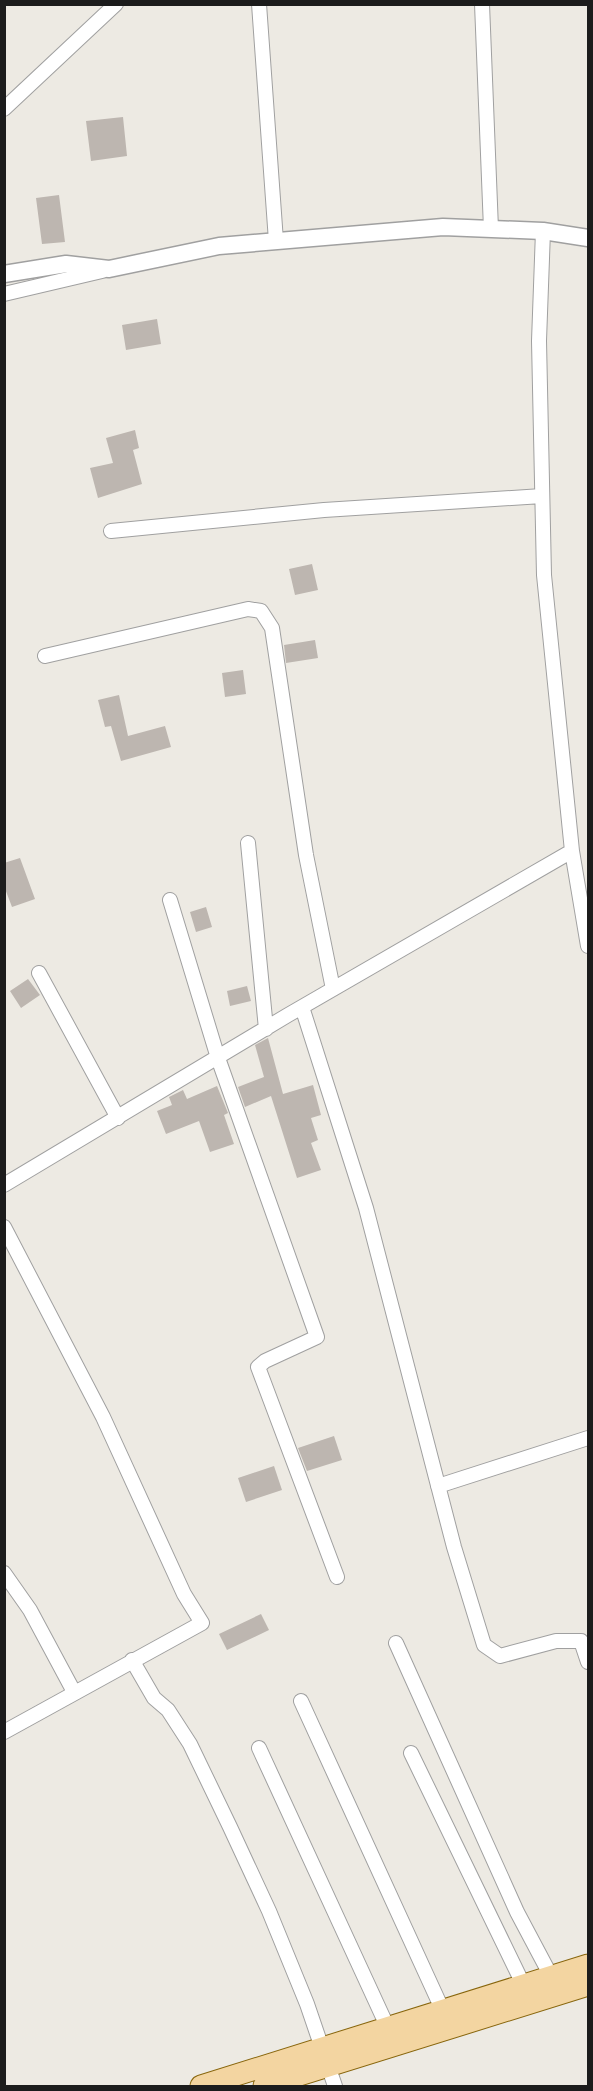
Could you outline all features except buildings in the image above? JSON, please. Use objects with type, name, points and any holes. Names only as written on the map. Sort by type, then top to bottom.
[{"type":"main road","points":[[201,2086],[329,2068],[388,2028],[588,1965]]},
{"type":"main road","points":[[264,2086],[329,2068],[588,1985]]},
{"type":"street","points":[[4,109],[116,4]]},
{"type":"street","points":[[259,4],[276,241]]},
{"type":"street","points":[[482,4],[492,229]]},
{"type":"street","points":[[4,294],[219,246],[443,227],[543,231],[588,238]]},
{"type":"street","points":[[543,231],[538,341],[543,575],[573,851],[588,946]]},
{"type":"street","points":[[4,274],[66,264],[109,269]]},
{"type":"street","points":[[111,531],[324,510],[542,496]]},
{"type":"street","points":[[45,656],[248,609],[261,611],[272,628],[306,855],[333,989]]},
{"type":"street","points":[[248,843],[266,1029]]},
{"type":"street","points":[[4,1185],[302,1007],[573,851]]},
{"type":"street","points":[[170,900],[218,1058],[317,1337],[265,1361],[258,1367],[337,1577]]},
{"type":"street","points":[[39,974],[118,1118]]},
{"type":"street","points":[[302,1007],[366,1208],[438,1486],[484,1645],[500,1656],[556,1641],[581,1641],[588,1662]]},
{"type":"street","points":[[4,1227],[103,1417],[184,1594],[202,1623],[4,1732]]},
{"type":"street","points":[[438,1486],[588,1438]]},
{"type":"street","points":[[4,1573],[30,1610],[74,1692]]},
{"type":"street","points":[[396,1643],[517,1912],[552,1978]]},
{"type":"street","points":[[132,1660],[154,1698],[168,1710],[190,1744],[269,1911],[329,2068]]},
{"type":"street","points":[[301,1701],[443,2011]]},
{"type":"street","points":[[260,1748],[388,2028]]},
{"type":"street","points":[[411,1753],[523,1984]]}]
